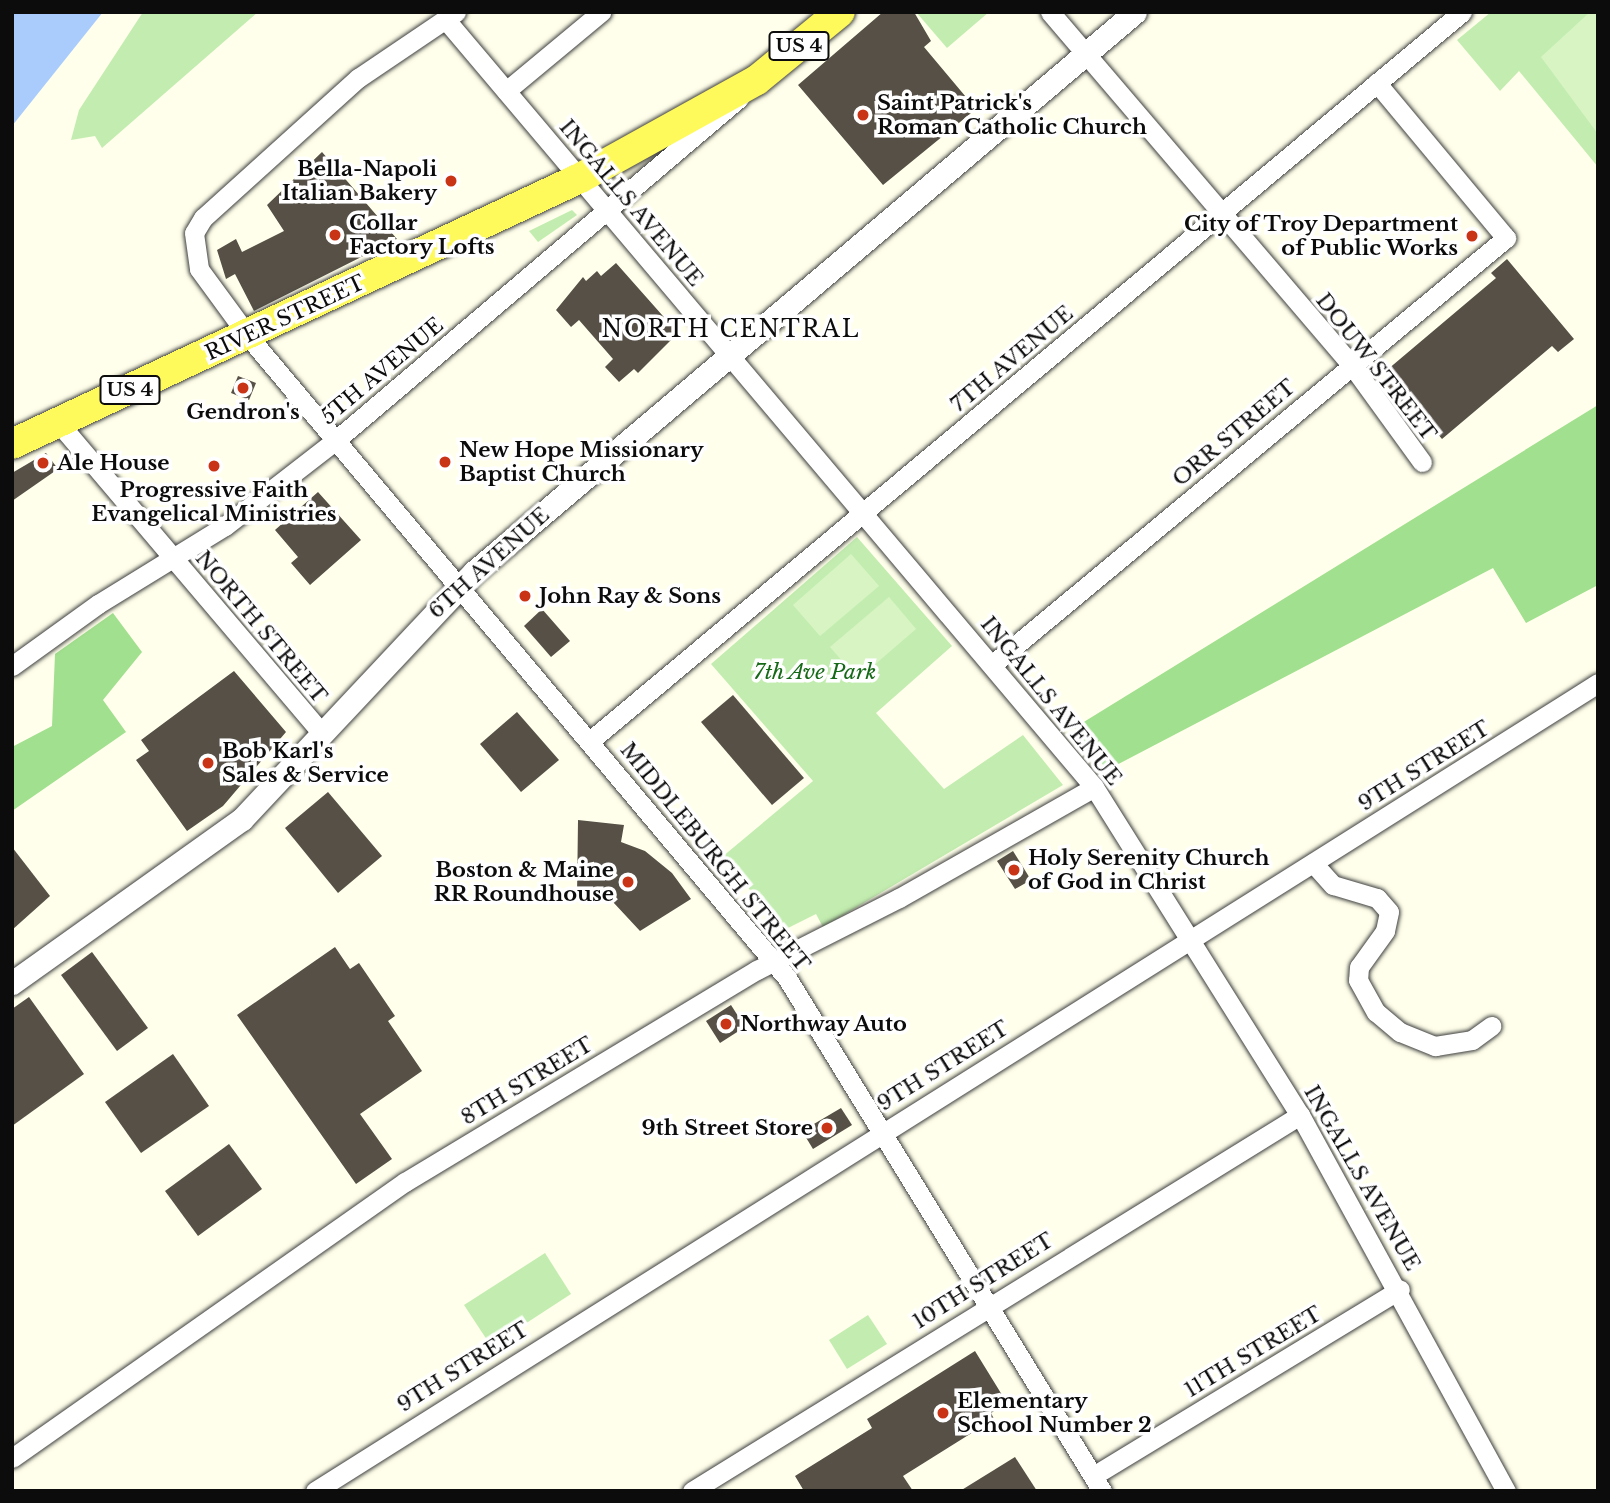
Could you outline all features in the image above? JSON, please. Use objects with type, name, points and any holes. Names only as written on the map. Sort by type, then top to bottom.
[{"type":"main road","name":"RIVER STREET","points":[[12,444],[57,421],[248,336],[580,178],[757,80],[840,12]]},
{"type":"street","points":[[506,91],[601,12]]},
{"type":"street","name":"DOUW STREET","points":[[1050,12],[1351,364],[1422,462]]},
{"type":"street","name":"6TH AVENUE","points":[[12,984],[233,826],[460,586],[729,354],[1135,12]]},
{"type":"street","name":"7TH AVENUE","points":[[591,740],[1462,12]]},
{"type":"street","name":"INGALLS AVENUE","points":[[451,16],[506,91],[993,664],[1094,787],[1192,939],[1300,1115],[1400,1289],[1506,1491]]},
{"type":"street","name":"MIDDLEBURGH STREET","points":[[451,16],[358,78],[198,224],[194,246],[199,269],[248,336],[775,961],[883,1131],[1098,1483]]},
{"type":"street","name":"5TH AVENUE","points":[[12,666],[173,557],[225,526],[336,440],[608,211],[757,80]]},
{"type":"street","name":"ORR STREET","points":[[993,664],[1506,238],[1377,83]]},
{"type":"street","name":"NORTH STREET","points":[[57,421],[322,733]]},
{"type":"street","name":"9TH STREET","points":[[315,1491],[1598,683]]},
{"type":"street","name":"8TH STREET","points":[[12,1458],[395,1189],[775,961],[1094,787]]},
{"type":"street","points":[[1313,863],[1333,885],[1377,898],[1389,912],[1385,931],[1359,967],[1358,979],[1376,1012],[1400,1032],[1435,1046],[1472,1040],[1491,1026]]},
{"type":"street","name":"10TH STREET","points":[[692,1491],[988,1304],[1300,1115]]},
{"type":"street","name":"11TH STREET","points":[[1098,1483],[1400,1289]]},
{"type":"green space","points":[[143,12],[258,12],[102,148],[95,136],[71,140],[79,110]]},
{"type":"green space","points":[[916,12],[989,12],[947,48]]},
{"type":"green space","points":[[1491,12],[1598,12],[1598,167],[1519,71],[1500,91],[1457,40]]},
{"type":"green space","points":[[1590,12],[1598,12],[1598,134],[1541,57]]},
{"type":"green space","points":[[572,210],[577,215],[538,242],[529,231]]},
{"type":"green space","points":[[1598,405],[1598,585],[1526,623],[1493,568],[1107,770],[1074,728]]},
{"type":"green space","name":"7th Ave Park","points":[[857,537],[952,646],[876,713],[944,789],[1023,735],[1063,785],[823,927],[816,914],[784,930],[722,857],[813,781],[711,664]]},
{"type":"green space","points":[[851,554],[879,586],[820,636],[793,605]]},
{"type":"green space","points":[[889,597],[916,629],[858,679],[830,647]]},
{"type":"green space","points":[[113,613],[142,652],[103,700],[126,732],[12,811],[12,747],[52,726],[55,654]]},
{"type":"green space","points":[[545,1253],[571,1294],[491,1346],[464,1305]]},
{"type":"green space","points":[[868,1315],[887,1344],[847,1369],[829,1340]]},
{"type":"shaded area","points":[[682,137],[617,195],[604,179]]},
{"type":"water","points":[[12,12],[103,12],[12,126]]},
{"type":"building","points":[[883,12],[914,12],[931,41],[924,47],[976,109],[883,185],[798,85]]},
{"type":"building","name":"Collar Factory Lofts","points":[[322,152],[397,239],[254,311],[235,274],[226,279],[217,250],[236,239],[242,252],[284,231],[267,205]]},
{"type":"building","points":[[1507,259],[1574,339],[1558,352],[1552,346],[1442,439],[1409,400],[1403,405],[1382,381],[1390,374],[1387,370],[1496,278],[1491,273]]},
{"type":"building","points":[[616,263],[678,333],[638,373],[634,369],[619,382],[605,367],[613,359],[579,320],[571,327],[556,310],[583,277],[586,281],[597,271],[601,276]]},
{"type":"building","name":"Gendron's","points":[[238,376],[256,383],[249,400],[231,393]]},
{"type":"building","points":[[46,453],[58,469],[12,501],[12,473]]},
{"type":"building","points":[[318,492],[361,540],[310,585],[291,563],[298,557],[275,530]]},
{"type":"building","points":[[542,609],[570,641],[551,657],[524,626]]},
{"type":"building","name":"Bob Karl's Sales & Service","points":[[234,671],[286,732],[223,806],[187,831],[136,760],[149,751],[141,740]]},
{"type":"building","points":[[733,695],[804,778],[772,805],[701,722]]},
{"type":"building","points":[[517,712],[559,760],[521,792],[480,744]]},
{"type":"building","points":[[328,792],[382,856],[338,893],[285,828]]},
{"type":"building","name":"Boston & Maine RR Roundhouse","points":[[578,820],[624,825],[621,842],[645,851],[672,873],[691,899],[640,931],[613,902],[577,896]]},
{"type":"building","points":[[12,847],[50,896],[12,930]]},
{"type":"building","name":"Holy Serenity Church of God in Christ","points":[[1013,851],[1031,880],[1015,889],[997,861]]},
{"type":"building","points":[[335,947],[350,969],[359,963],[395,1016],[388,1021],[422,1071],[360,1114],[392,1159],[356,1184],[237,1015]]},
{"type":"building","points":[[92,952],[148,1028],[117,1051],[61,975]]},
{"type":"building","points":[[29,997],[84,1074],[12,1126],[12,1009]]},
{"type":"building","name":"Northway Auto","points":[[731,1005],[745,1027],[720,1043],[706,1021]]},
{"type":"building","points":[[173,1054],[209,1106],[141,1153],[105,1102]]},
{"type":"building","name":"9th Street Store","points":[[841,1108],[852,1125],[813,1149],[802,1131]]},
{"type":"building","points":[[229,1144],[262,1189],[198,1236],[165,1191]]},
{"type":"building","name":"Elementary School Number 2","points":[[975,1351],[1007,1403],[991,1413],[994,1419],[903,1476],[913,1491],[804,1491],[795,1476],[872,1428],[867,1419]]},
{"type":"building","name":"Elementary School Number 2","points":[[1015,1457],[1037,1491],[960,1491]]},
{"type":"place","name":"Saint Patrick's Roman Catholic Church","points":[[863,115]]},
{"type":"place","name":"Bella-Napoli Italian Bakery","points":[[451,181]]},
{"type":"place","name":"Collar Factory Lofts","points":[[335,235]]},
{"type":"place","name":"City of Troy Department of Public Works","points":[[1472,236]]},
{"type":"place","name":"Gendron's","points":[[243,388]]},
{"type":"place","name":"New Hope Missionary Baptist Church","points":[[445,462]]},
{"type":"place","name":"Ale House","points":[[43,463]]},
{"type":"place","name":"Progressive Faith Evangelical Ministries","points":[[214,466]]},
{"type":"place","name":"John Ray & Sons","points":[[525,596]]},
{"type":"place","name":"Bob Karl's Sales & Service","points":[[208,763]]},
{"type":"place","name":"Holy Serenity Church of God in Christ","points":[[1014,870]]},
{"type":"place","name":"Boston & Maine RR Roundhouse","points":[[628,882]]},
{"type":"place","name":"Northway Auto","points":[[726,1024]]},
{"type":"place","name":"9th Street Store","points":[[827,1128]]},
{"type":"place","name":"Elementary School Number 2","points":[[943,1413]]},
{"type":"district","name":"NORTH CENTRAL","points":[[731,329]]}]
